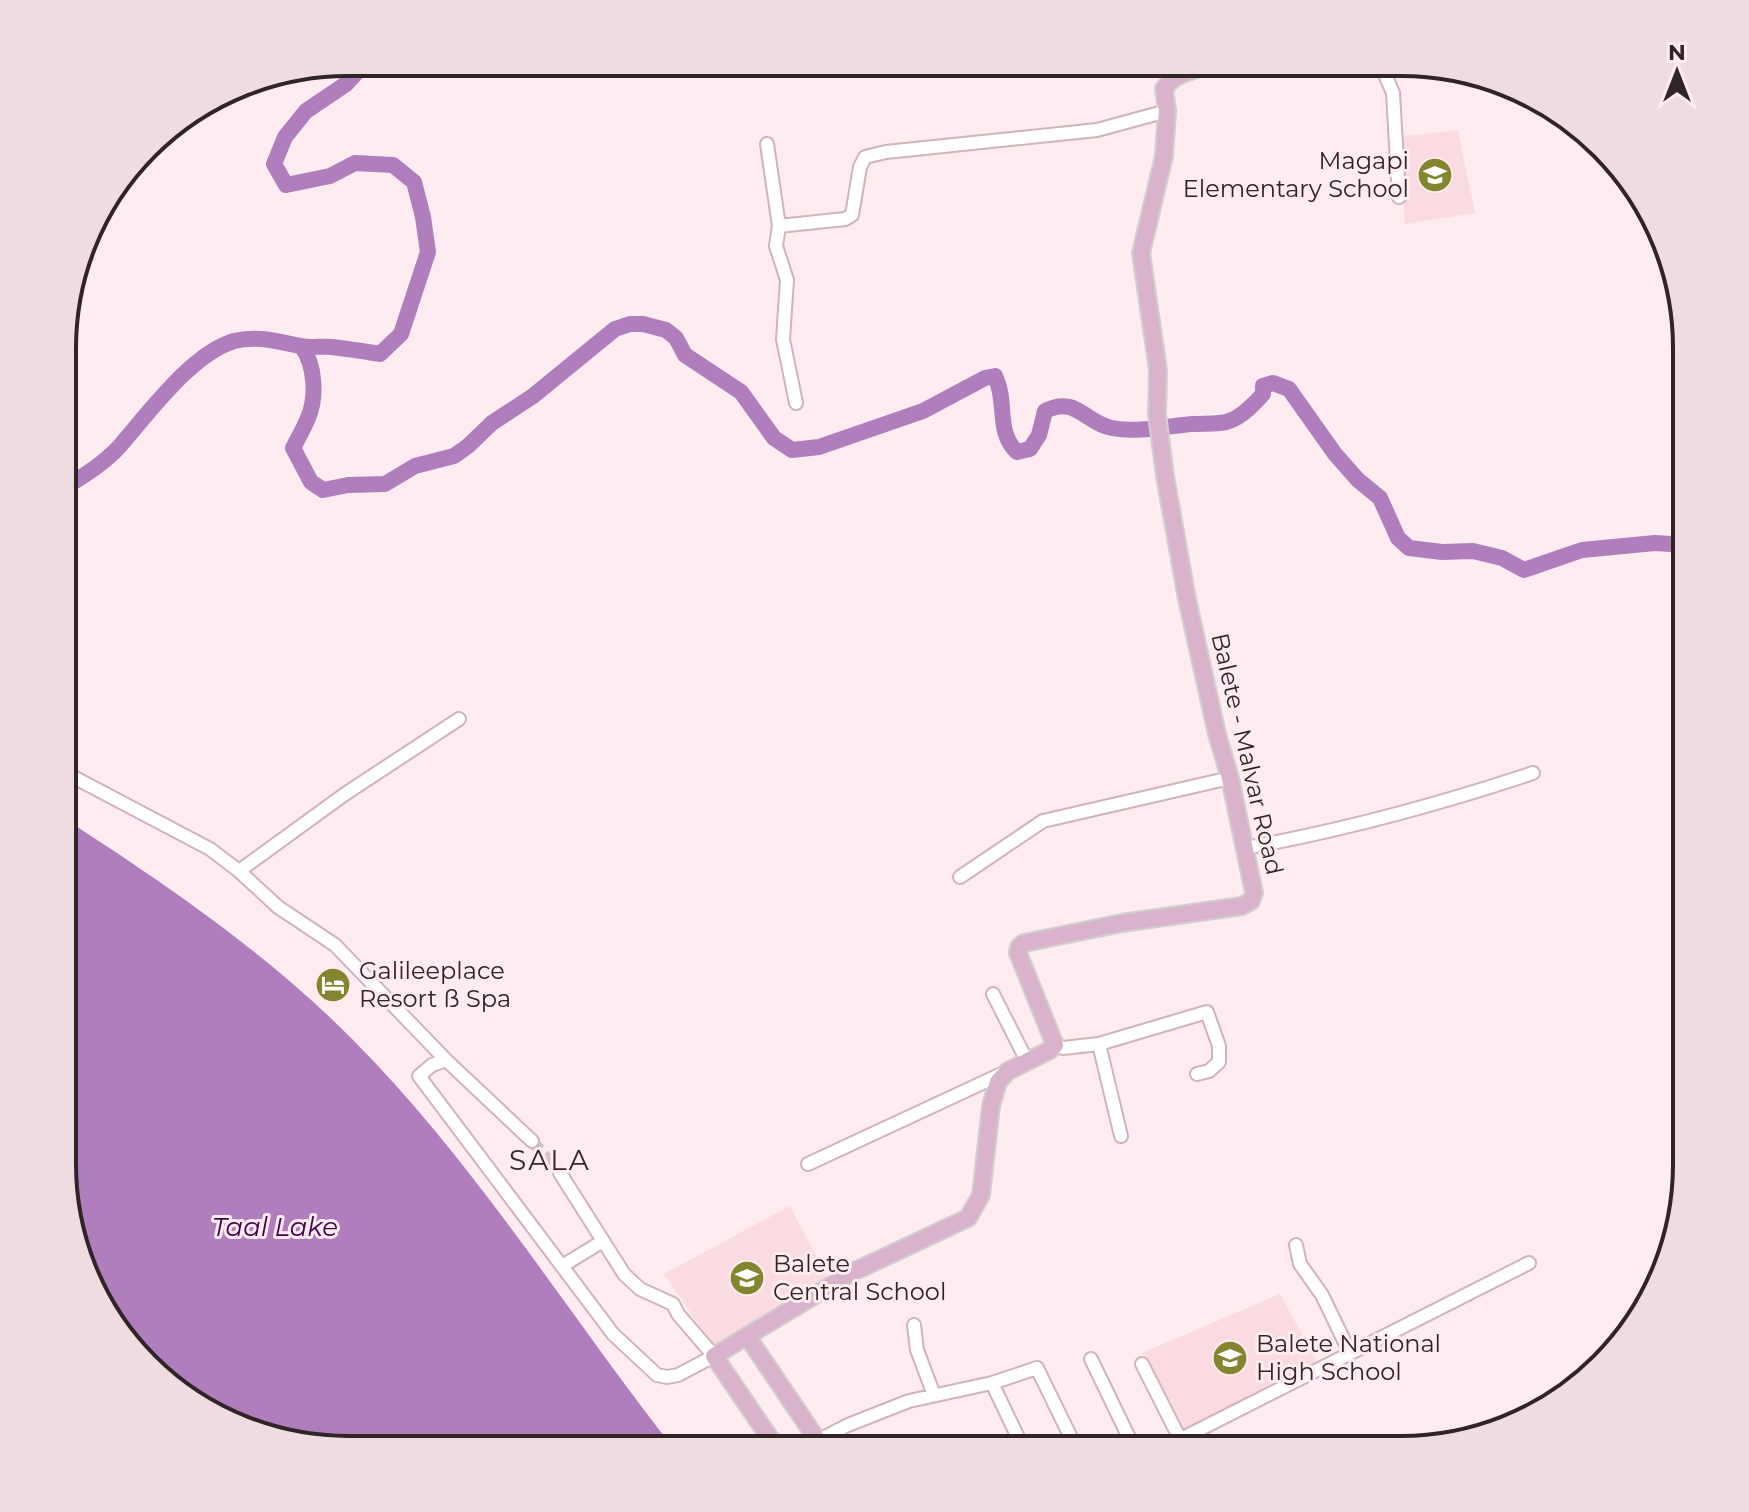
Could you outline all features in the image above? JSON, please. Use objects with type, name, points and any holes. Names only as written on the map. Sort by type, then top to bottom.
[{"type":"main road","name":"Balete - Malvar Road","points":[[1055,1045],[1018,953],[1024,943],[1122,923],[1242,906],[1251,901],[1254,893],[1187,599],[1157,414],[1158,370],[1141,253],[1164,156],[1166,85],[1178,77]]},
{"type":"main road","points":[[768,1436],[714,1356],[855,1271],[968,1218],[981,1195],[991,1106],[998,1082],[1008,1071],[1055,1045]]},
{"type":"main road","points":[[747,1336],[815,1436]]},
{"type":"street","points":[[1386,77],[1393,93],[1399,197]]},
{"type":"street","points":[[779,226],[845,219],[852,215],[860,167],[865,157],[871,154],[1097,130],[1167,111]]},
{"type":"street","points":[[767,144],[779,226],[776,246],[787,280],[783,339],[796,403]]},
{"type":"street","points":[[239,871],[345,794],[459,719]]},
{"type":"street","points":[[1246,848],[1311,836],[1486,789],[1533,773]]},
{"type":"street","points":[[77,778],[179,831],[239,871],[278,907],[335,945],[446,1060],[532,1141]]},
{"type":"street","points":[[960,877],[1043,821],[1230,778]]},
{"type":"street","points":[[993,994],[1027,1061]]},
{"type":"street","points":[[1055,1045],[1063,1048],[1099,1044],[1207,1012],[1219,1046],[1219,1062],[1209,1071],[1197,1074]]},
{"type":"street","points":[[1099,1044],[1121,1136]]},
{"type":"street","points":[[446,1060],[432,1065],[419,1076],[613,1334],[657,1375],[678,1375],[714,1356],[695,1336],[673,1304],[640,1289],[624,1274],[560,1173]]},
{"type":"street","points":[[808,1164],[1008,1071]]},
{"type":"street","points":[[562,1266],[603,1241]]},
{"type":"street","points":[[1296,1245],[1300,1264],[1322,1295],[1350,1353]]},
{"type":"street","points":[[1187,1435],[1529,1263]]},
{"type":"street","points":[[914,1325],[917,1350],[934,1395]]},
{"type":"street","points":[[1091,1359],[1128,1435]]},
{"type":"street","points":[[1142,1364],[1178,1435]]},
{"type":"street","points":[[834,1436],[848,1425],[909,1401],[992,1383],[1037,1368],[1070,1435]]},
{"type":"street","points":[[992,1383],[1017,1435]]},
{"type":"shaded area","name":"Magapi Elementary School","points":[[1458,130],[1475,213],[1405,224],[1399,137]]},
{"type":"shaded area","name":"Balete Central School","points":[[790,1206],[830,1282],[714,1347],[664,1274]]},
{"type":"shaded area","name":"Balete National High School","points":[[1280,1294],[1318,1364],[1182,1431],[1142,1353]]},
{"type":"water","name":"Taal Lake","points":[[77,826],[222,927],[277,970],[352,1039],[397,1086],[480,1187],[664,1436],[330,1435],[295,1431],[261,1422],[228,1408],[169,1369],[143,1343],[112,1300],[97,1268],[81,1217],[77,1182]]},
{"type":"waterway","points":[[76,480],[112,454],[171,387],[202,358],[218,348],[243,339],[260,339],[380,354],[401,334],[428,252],[414,182],[393,165],[355,163],[330,176],[286,185],[274,164],[285,137],[306,111],[352,77]]},
{"type":"waterway","points":[[302,347],[312,372],[313,401],[293,448],[311,482],[323,490],[348,485],[385,484],[415,466],[454,456],[615,329],[643,324],[666,330],[676,338],[685,355],[741,392],[774,438],[792,450],[819,447],[923,411],[985,378],[995,376],[1006,435],[1017,452],[1030,449],[1039,435],[1045,411],[1056,407],[1073,408],[1103,425],[1122,429],[1221,423],[1243,413],[1263,394],[1263,386],[1273,383],[1289,389],[1335,454],[1358,480],[1380,498],[1398,538],[1409,548],[1442,552],[1473,551],[1502,558],[1524,570],[1582,550],[1672,544]]},
{"type":"tunnel","points":[[532,1141],[560,1173]]},
{"type":"place","name":"Magapi Elementary School","points":[[1435,175]]},
{"type":"place","name":"Galileeplace Resort ß Spa","points":[[333,985]]},
{"type":"place","name":"Balete Central School","points":[[747,1278]]},
{"type":"place","name":"Balete National High School","points":[[1230,1358]]},
{"type":"district","name":"SALA","points":[[550,1160]]}]
